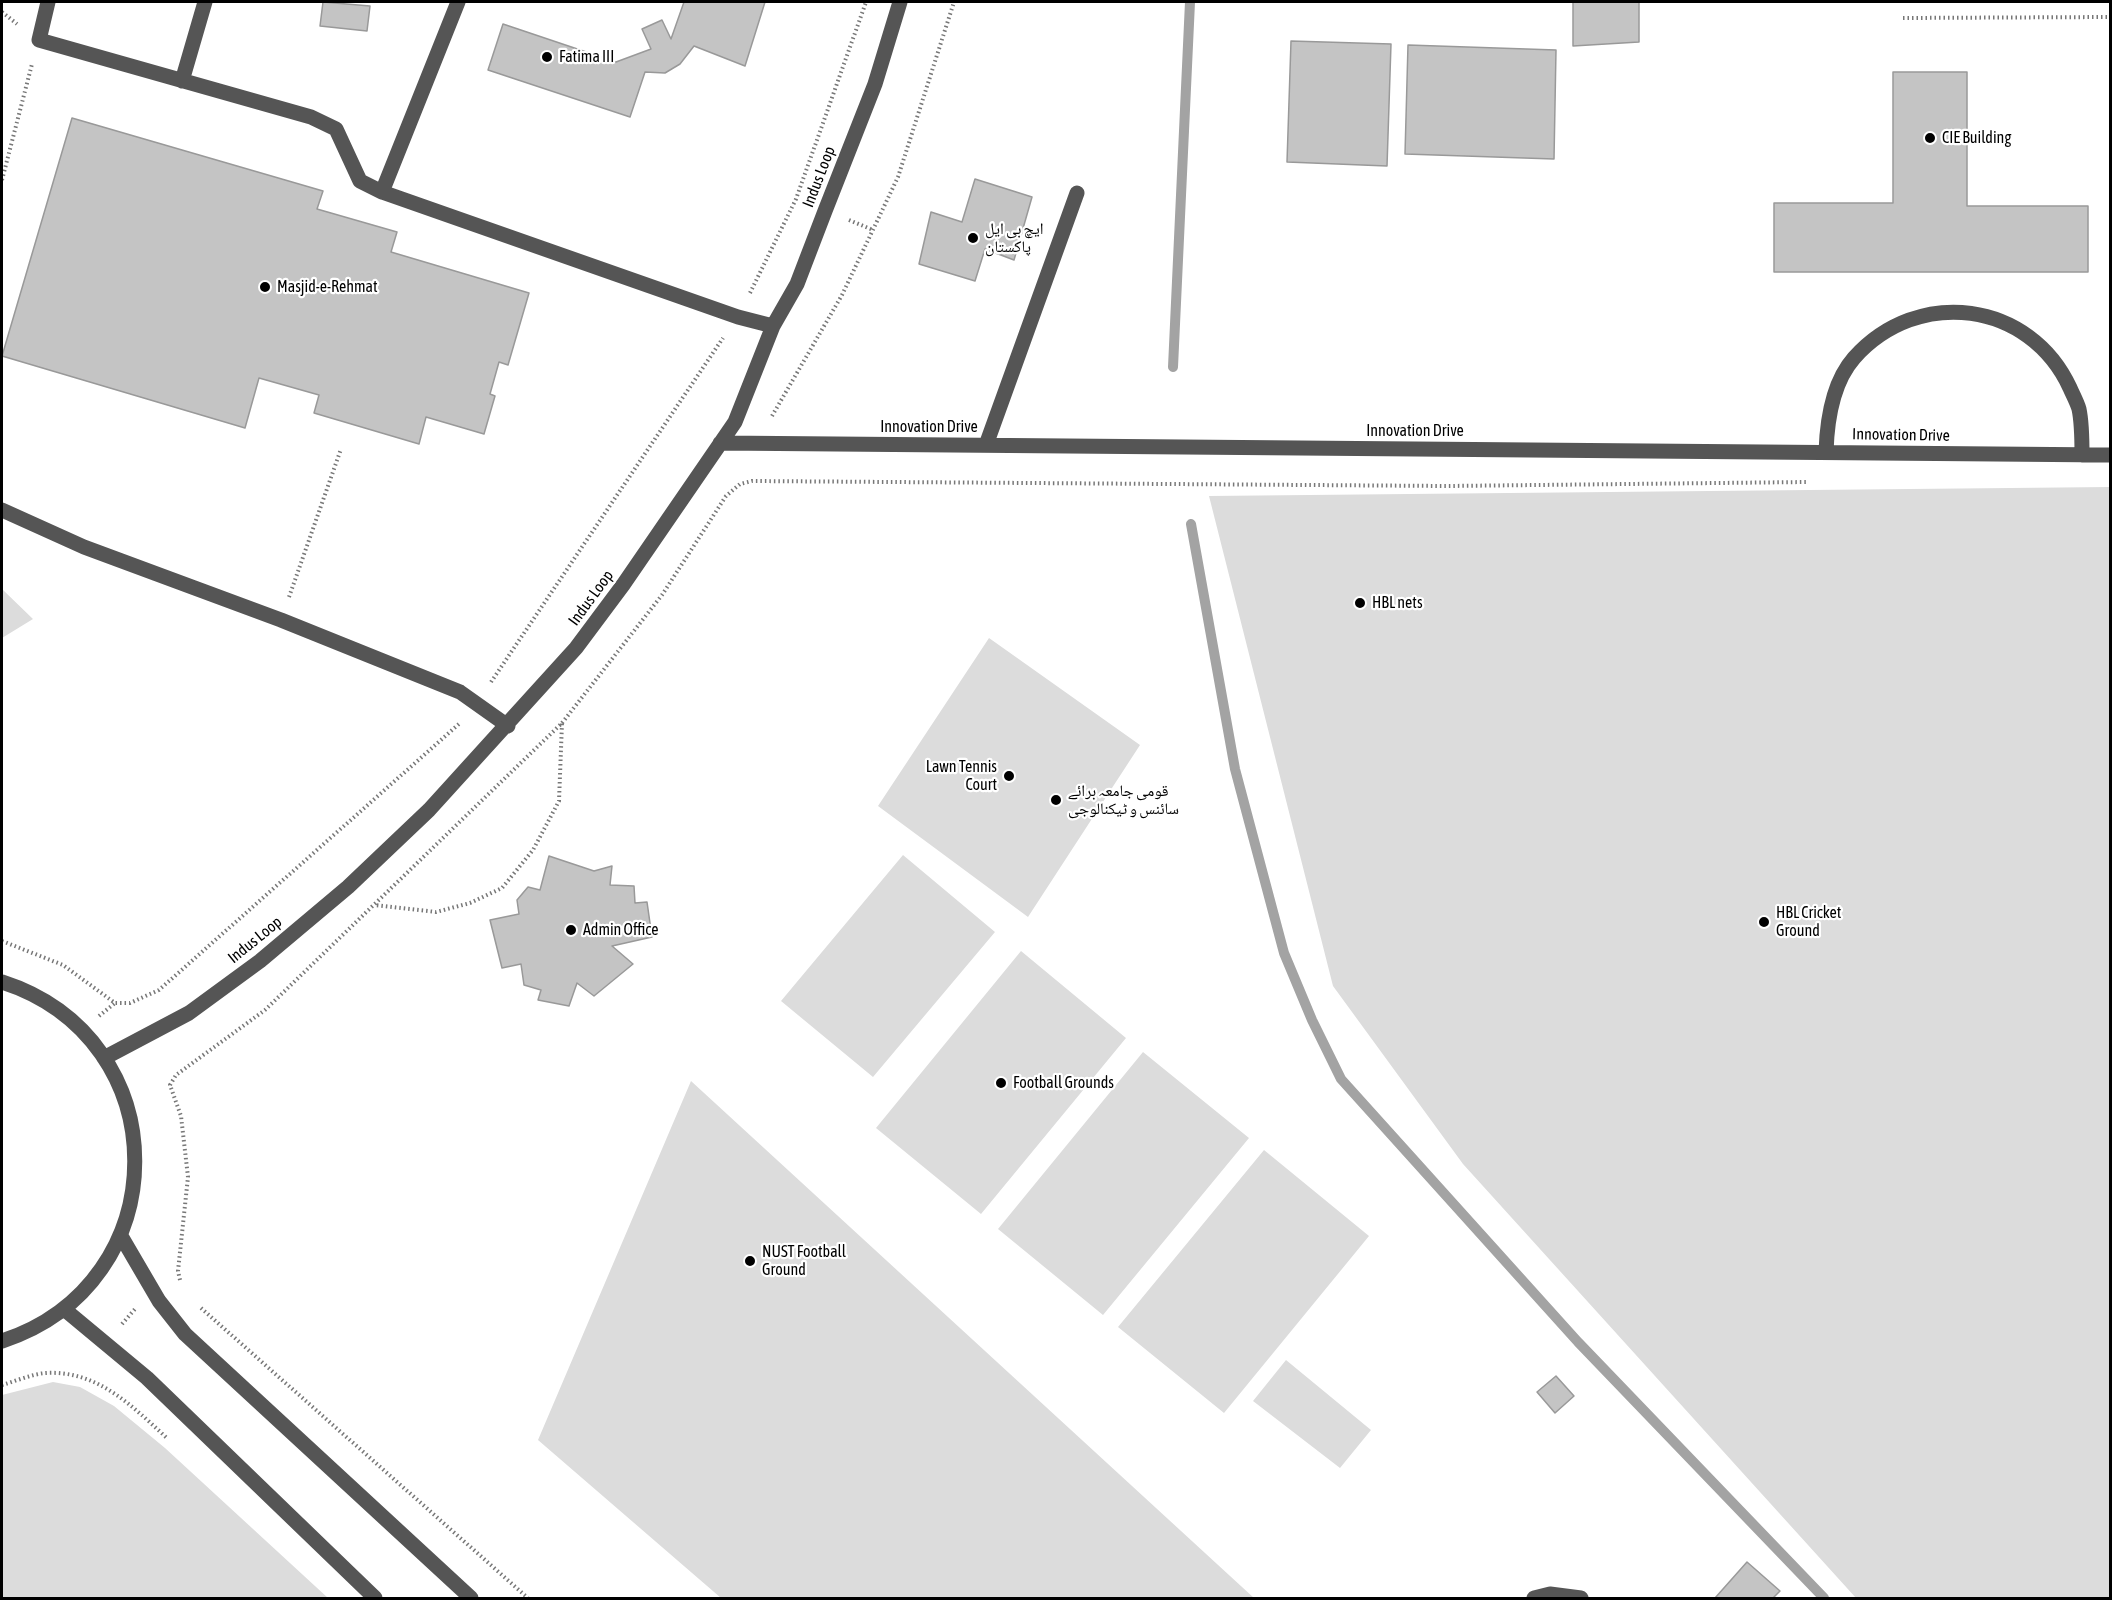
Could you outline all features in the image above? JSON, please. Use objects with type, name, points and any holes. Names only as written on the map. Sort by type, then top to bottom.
[{"type":"street","points":[[48,2],[39,40],[311,117],[336,129],[360,181],[382,192],[738,317],[773,326]]},
{"type":"street","points":[[182,81],[205,2]]},
{"type":"street","points":[[382,192],[458,2]]},
{"type":"street","name":"Indus Loop","points":[[104,1058],[189,1013],[260,961],[356,880],[429,810],[508,726],[583,639],[735,422],[773,326],[796,284],[821,222],[874,84],[900,2]]},
{"type":"street","points":[[986,445],[1077,193]]},
{"type":"street","points":[[1826,452],[1832,400],[1854,358],[1890,328],[1934,312],[1982,314],[2025,332],[2059,365],[2079,408],[2082,455]]},
{"type":"street","name":"Innovation Drive","points":[[720,443],[2110,455]]},
{"type":"street","points":[[2,510],[84,547],[281,620],[460,692],[508,726]]},
{"type":"street","points":[[2,982],[26,991],[56,1008],[87,1035],[104,1058],[125,1100],[135,1148],[134,1189],[120,1236],[94,1280],[64,1309],[30,1330],[2,1341]]},
{"type":"street","points":[[120,1236],[153,1290],[185,1334],[471,1599]]},
{"type":"street","points":[[64,1309],[103,1344],[147,1378],[375,1599]]},
{"type":"street","points":[[1534,1599],[1550,1594],[1581,1599]]},
{"type":"path","points":[[2,941],[63,965],[115,1003],[130,1003],[159,990],[447,736],[476,704],[738,317],[796,199],[866,2]]},
{"type":"path","points":[[783,416],[772,416],[842,295],[898,177],[954,2]]},
{"type":"path","points":[[2,12],[39,40],[2,180]]},
{"type":"path","points":[[1903,18],[2110,17]]},
{"type":"path","points":[[281,620],[341,449]]},
{"type":"path","points":[[180,1282],[178,1271],[188,1178],[180,1116],[170,1085],[176,1075],[265,1010],[562,723],[663,595],[726,496],[740,484],[752,481],[1447,486],[1814,482]]},
{"type":"path","points":[[375,905],[436,912],[470,903],[502,888],[533,850],[559,801],[562,723]]},
{"type":"path","points":[[82,1376],[103,1344],[153,1290],[178,1271]]},
{"type":"path","points":[[198,1306],[528,1599]]},
{"type":"path","points":[[2,1385],[45,1373],[82,1376],[124,1400],[177,1447]]},
{"type":"shaded area","points":[[2110,487],[2110,1598],[1856,1598],[1463,1164],[1333,986],[1209,496]]},
{"type":"shaded area","points":[[2,589],[33,619],[2,638]]},
{"type":"shaded area","name":"Lawn Tennis Court","points":[[989,638],[1140,745],[1028,917],[878,806]]},
{"type":"shaded area","points":[[903,855],[995,932],[873,1077],[781,1001]]},
{"type":"shaded area","name":"Football Grounds","points":[[1021,951],[1126,1038],[981,1214],[876,1128]]},
{"type":"shaded area","name":"Football Grounds","points":[[1143,1052],[1249,1138],[1103,1315],[998,1229]]},
{"type":"shaded area","name":"NUST Football Ground","points":[[691,1081],[1254,1598],[721,1598],[538,1440]]},
{"type":"shaded area","points":[[1264,1150],[1369,1236],[1224,1413],[1118,1327]]},
{"type":"shaded area","points":[[1286,1360],[1371,1430],[1340,1468],[1253,1401]]},
{"type":"shaded area","points":[[53,1382],[80,1387],[114,1406],[165,1448],[328,1598],[2,1598],[2,1395]]},
{"type":"building","points":[[323,2],[370,6],[367,31],[320,26]]},
{"type":"building","name":"Fatima III","points":[[684,2],[765,2],[745,66],[694,46],[680,64],[665,73],[645,72],[630,117],[488,70],[503,24],[616,62],[651,49],[642,29],[662,20],[671,39]]},
{"type":"building","points":[[1573,2],[1639,2],[1639,42],[1573,46]]},
{"type":"building","points":[[1291,41],[1391,44],[1387,166],[1287,162]]},
{"type":"building","points":[[1408,45],[1556,50],[1554,159],[1405,154]]},
{"type":"building","name":"CIE Building","points":[[1893,72],[1967,72],[1967,206],[2088,206],[2088,272],[1774,272],[1774,203],[1893,203]]},
{"type":"building","name":"Masjid-e-Rehmat","points":[[72,118],[323,191],[317,209],[397,232],[391,252],[529,293],[508,365],[499,362],[490,394],[495,396],[484,434],[426,417],[419,444],[314,413],[319,395],[259,378],[245,428],[2,356]]},
{"type":"building","name":"ایچ بی ایل پاکستان","points":[[975,179],[1032,197],[1014,260],[985,249],[975,281],[919,264],[931,212],[962,222]]},
{"type":"building","name":"Admin Office","points":[[549,856],[594,871],[612,866],[610,885],[634,886],[635,903],[647,902],[652,937],[612,946],[633,964],[594,996],[577,983],[569,1006],[538,1000],[541,990],[524,985],[521,964],[502,968],[490,920],[519,914],[517,900],[528,887],[540,890]]},
{"type":"building","points":[[1556,1376],[1574,1396],[1555,1413],[1537,1392]]},
{"type":"building","points":[[1747,1562],[1780,1591],[1773,1598],[1715,1598]]},
{"type":"waterway","points":[[1173,367],[1190,2]]},
{"type":"waterway","points":[[1191,524],[1235,769],[1284,953],[1312,1020],[1341,1079],[1578,1342],[1824,1598]]},
{"type":"place","name":"Fatima III","points":[[547,57]]},
{"type":"place","name":"CIE Building","points":[[1930,138]]},
{"type":"place","name":"ایچ بی ایل پاکستان","points":[[973,238]]},
{"type":"place","name":"Masjid-e-Rehmat","points":[[265,287]]},
{"type":"place","name":"HBL nets","points":[[1360,603]]},
{"type":"place","name":"Lawn Tennis Court","points":[[1009,776]]},
{"type":"place","name":"قومی جامعہ برائے سائنس و ٹیکنالوجی","points":[[1056,800]]},
{"type":"place","name":"HBL Cricket Ground","points":[[1764,922]]},
{"type":"place","name":"Admin Office","points":[[571,930]]},
{"type":"place","name":"Football Grounds","points":[[1001,1083]]},
{"type":"place","name":"NUST Football Ground","points":[[750,1261]]}]
